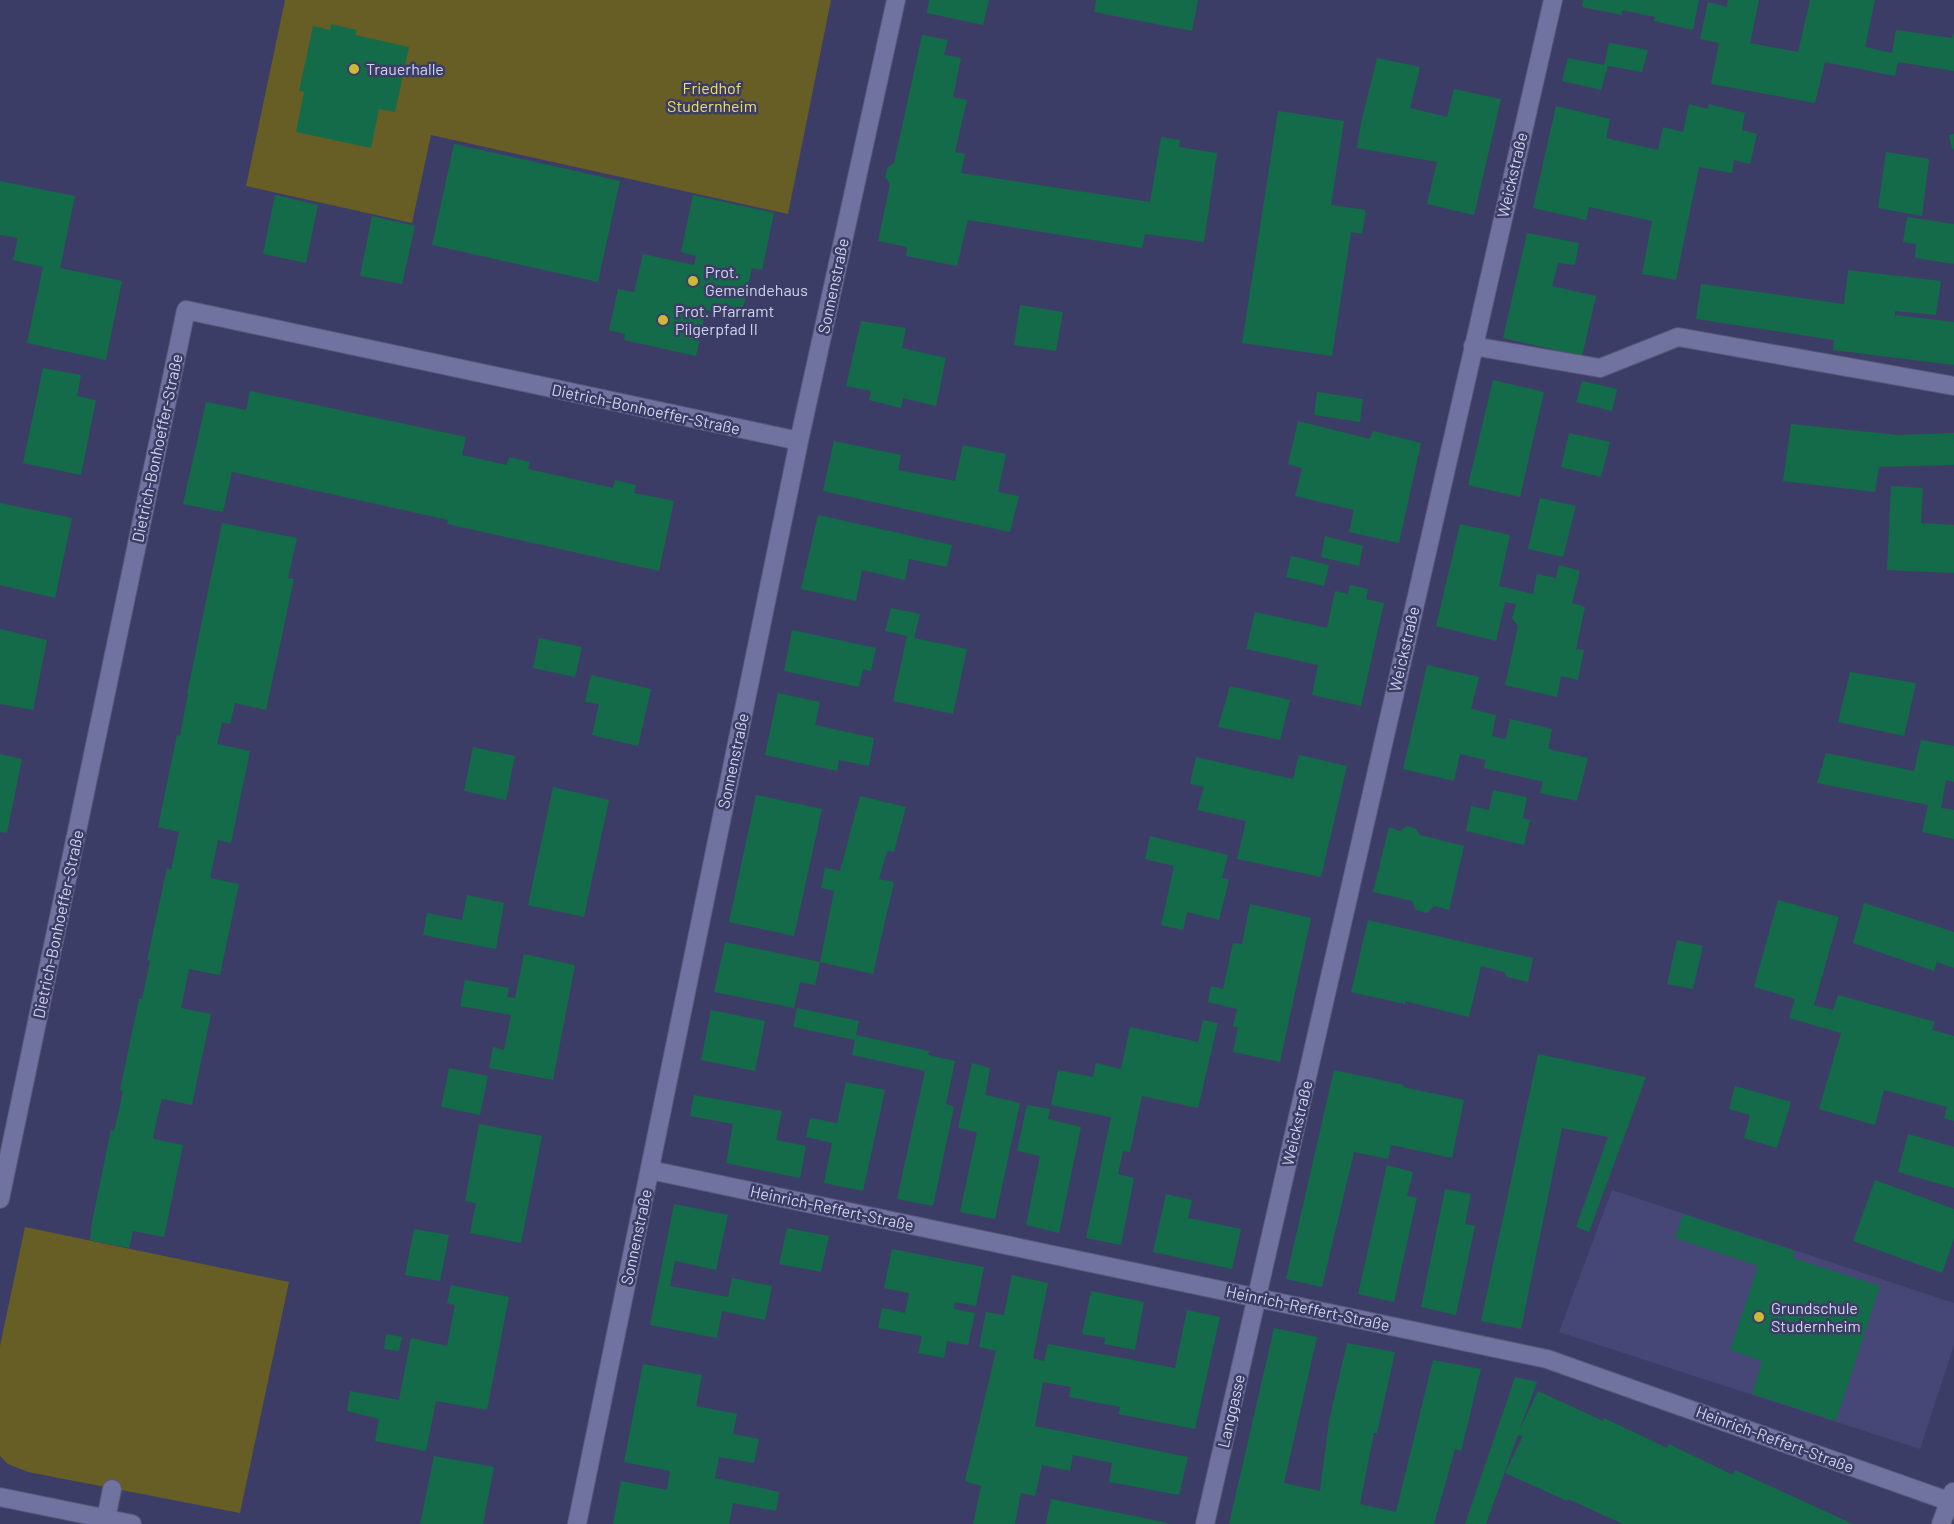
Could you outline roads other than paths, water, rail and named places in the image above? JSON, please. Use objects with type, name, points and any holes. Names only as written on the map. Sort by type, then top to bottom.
[{"type":"street","name":"Sonnenstraße","points":[[577,1524],[798,441],[896,0]]},
{"type":"street","name":"Weickstraße","points":[[1257,1298],[1552,0]]},
{"type":"street","name":"Dietrich-Bonhoeffer-Straße","points":[[0,1199],[186,310],[798,441]]},
{"type":"street","points":[[1473,346],[1600,368],[1678,338],[1954,386]]},
{"type":"street","name":"Heinrich-Reffert-Straße","points":[[650,1170],[1547,1359],[1952,1496]]},
{"type":"street","name":"Langgasse","points":[[1205,1524],[1257,1298]]},
{"type":"street","points":[[105,1519],[112,1489]]},
{"type":"street","points":[[1941,1524],[1952,1496]]},
{"type":"street","points":[[0,1497],[132,1524]]},
{"type":"place","name":"Trauerhalle","points":[[354,69]]},
{"type":"place","name":"Prot. Gemeindehaus","points":[[693,281]]},
{"type":"place","name":"Prot. Pfarramt Pilgerpfad II","points":[[663,320]]},
{"type":"place","name":"Grundschule Studernheim","points":[[1759,1317]]},
{"type":"park label","name":"Friedhof Studernheim","points":[[712,97]]}]
